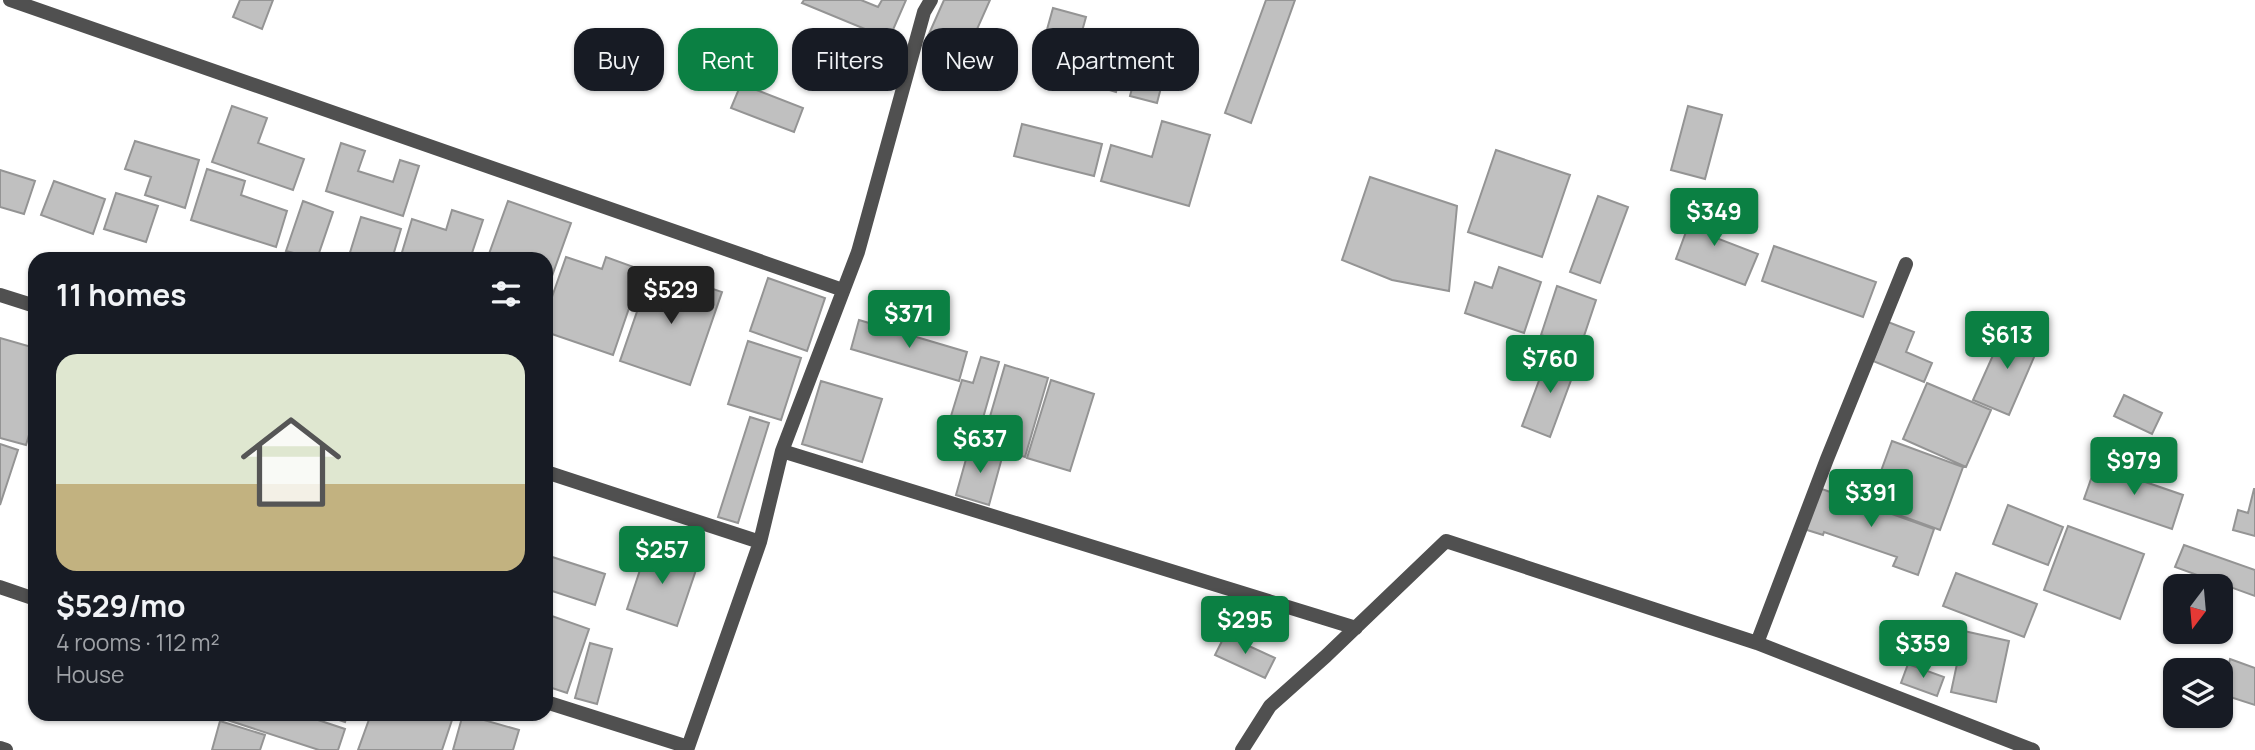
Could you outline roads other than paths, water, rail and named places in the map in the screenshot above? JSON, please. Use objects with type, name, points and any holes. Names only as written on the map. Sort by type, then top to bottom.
[{"type":"street","points":[[10,0],[844,290]]},
{"type":"street","points":[[553,704],[687,749],[760,542],[782,451],[858,252],[924,12],[930,0]]},
{"type":"street","points":[[1758,643],[1906,264]]},
{"type":"street","points":[[0,295],[28,304]]},
{"type":"street","points":[[782,451],[1356,628]]},
{"type":"street","points":[[553,474],[760,542]]},
{"type":"street","points":[[1242,750],[1270,706],[1446,541],[1758,643],[2033,750]]},
{"type":"street","points":[[0,587],[28,597]]},
{"type":"street","points":[[0,748],[6,750]]}]
